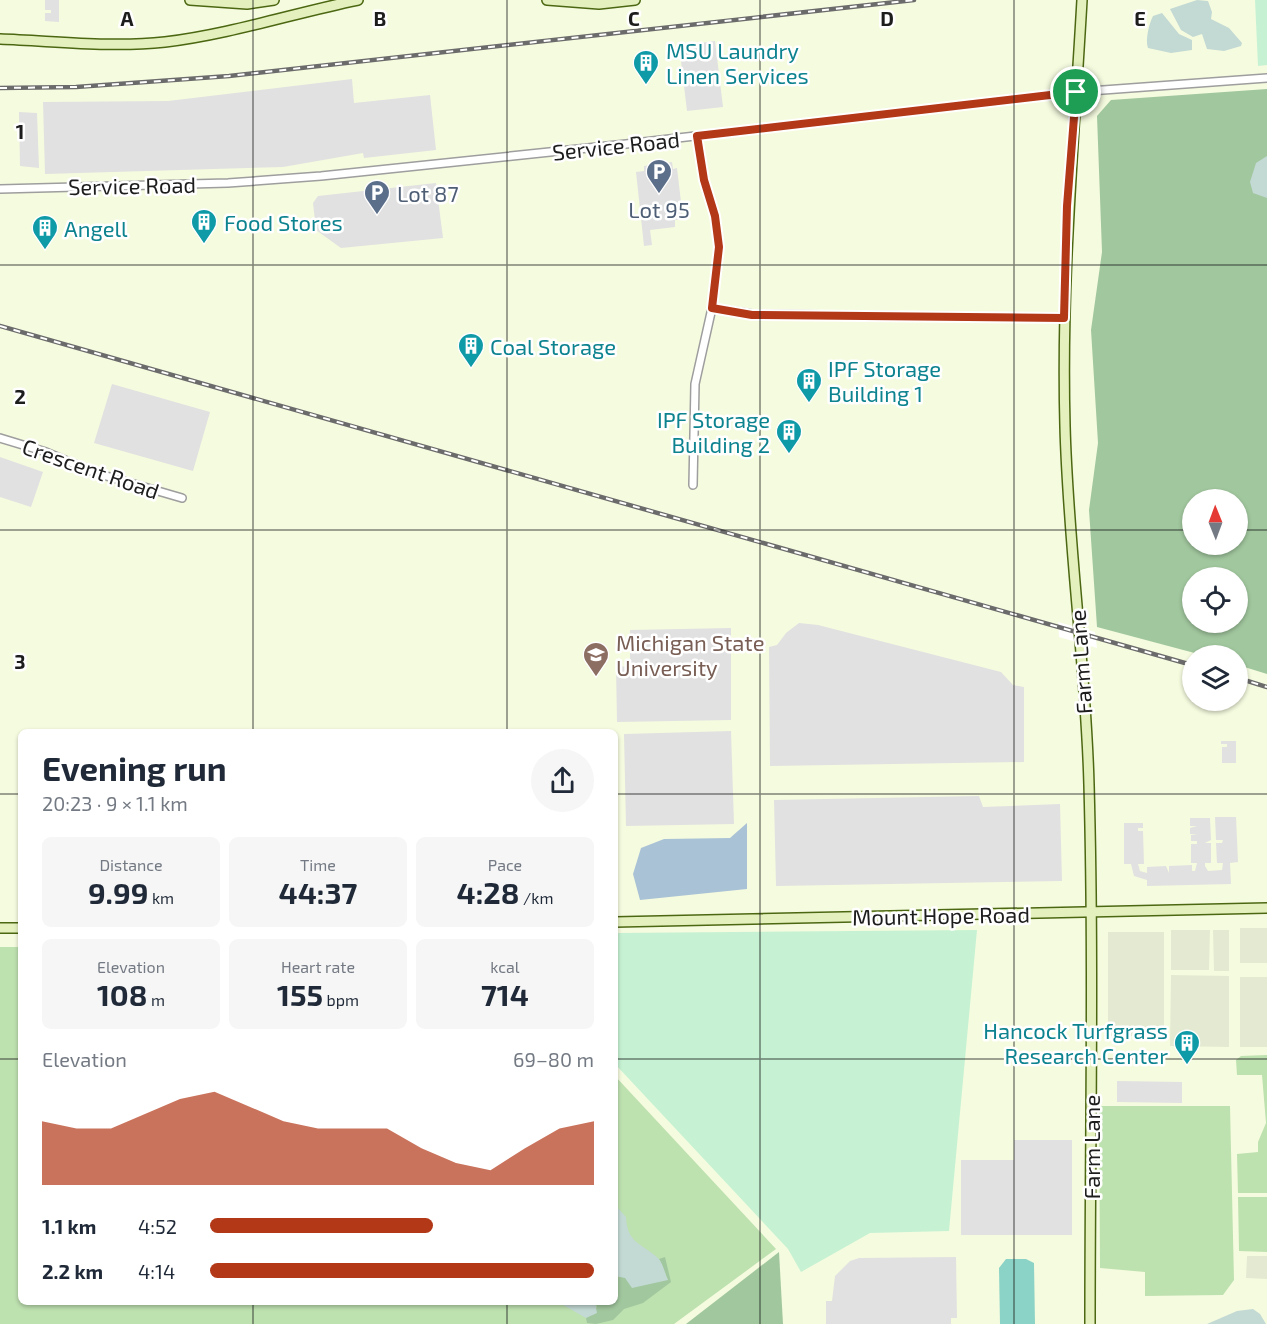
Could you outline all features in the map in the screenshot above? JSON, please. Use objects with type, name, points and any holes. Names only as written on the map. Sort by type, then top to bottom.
[{"type":"street","points":[[190,0],[247,4],[274,0]]},
{"type":"street","points":[[0,39],[107,44],[164,42],[201,36],[358,0]]},
{"type":"street","points":[[547,0],[599,4],[635,0]]},
{"type":"street","name":"Farm Lane","points":[[1082,0],[1067,206],[1064,318],[1065,428],[1089,778],[1090,1324]]},
{"type":"street","name":"Service Road","points":[[0,189],[228,183],[309,177],[697,136],[1076,92],[1267,78]]},
{"type":"street","points":[[693,485],[695,384],[712,308],[719,247],[715,216],[704,180],[697,136]]},
{"type":"street","points":[[712,308],[752,315],[1064,318]]},
{"type":"street","name":"Crescent Road","points":[[0,438],[46,452],[96,473],[182,498]]},
{"type":"street","name":"Mount Hope Road","points":[[618,922],[1267,908]]},
{"type":"street","points":[[0,928],[18,928]]},
{"type":"shaded area","name":"Michigan State University","points":[[0,0],[1267,0],[1267,1324],[0,1324]]},
{"type":"shaded area","points":[[45,0],[59,0],[59,22],[45,21],[45,13],[51,13],[51,10],[45,10]]},
{"type":"shaded area","points":[[1197,0],[1208,1],[1212,12],[1211,19],[1229,28],[1242,43],[1241,46],[1224,51],[1207,49],[1202,34],[1193,37],[1181,30],[1170,9]]},
{"type":"shaded area","points":[[1255,0],[1267,0],[1267,65],[1258,66]]},
{"type":"shaded area","points":[[1162,13],[1179,34],[1192,40],[1192,50],[1171,53],[1148,48],[1147,36],[1153,16]]},
{"type":"shaded area","points":[[715,41],[723,107],[687,111],[681,61],[686,60],[685,45]]},
{"type":"shaded area","points":[[352,79],[354,103],[430,95],[436,150],[364,158],[363,153],[283,167],[45,174],[43,102],[168,101]]},
{"type":"shaded area","points":[[19,112],[37,113],[39,168],[20,166]]},
{"type":"shaded area","points":[[1267,156],[1267,198],[1253,193],[1250,182],[1256,163]]},
{"type":"shaded area","name":"Lot 95","points":[[672,162],[673,169],[677,168],[683,219],[675,220],[675,227],[650,230],[652,245],[644,246],[636,172],[644,171],[644,166]]},
{"type":"shaded area","name":"Lot 87","points":[[436,183],[443,238],[341,248],[316,230],[313,203],[318,196]]},
{"type":"shaded area","points":[[112,384],[210,412],[193,471],[94,443]]},
{"type":"shaded area","points":[[0,457],[43,472],[31,507],[0,497]]},
{"type":"shaded area","points":[[799,623],[818,625],[1001,672],[1013,685],[1024,687],[1024,762],[770,766],[769,647],[777,645],[786,633]]},
{"type":"shaded area","points":[[731,628],[731,720],[617,722],[616,667],[630,666],[630,630]]},
{"type":"shaded area","points":[[731,731],[734,824],[626,826],[624,734]]},
{"type":"shaded area","points":[[1221,741],[1236,741],[1236,763],[1222,763],[1222,747],[1227,747],[1227,744],[1221,744]]},
{"type":"shaded area","points":[[979,796],[983,807],[1060,804],[1062,881],[776,886],[774,800]]},
{"type":"shaded area","points":[[1215,817],[1236,817],[1238,862],[1230,863],[1231,884],[1147,886],[1147,880],[1134,876],[1131,864],[1124,864],[1124,823],[1143,823],[1143,828],[1138,828],[1138,831],[1143,831],[1144,864],[1138,864],[1140,871],[1147,873],[1147,867],[1166,866],[1169,873],[1169,866],[1192,865],[1192,871],[1195,871],[1197,863],[1191,863],[1191,844],[1197,844],[1197,841],[1191,841],[1191,835],[1197,834],[1190,834],[1190,828],[1197,826],[1190,826],[1190,818],[1210,818],[1211,840],[1205,843],[1211,843],[1211,863],[1205,863],[1205,866],[1208,871],[1222,870],[1223,863],[1217,863],[1216,843],[1222,843],[1223,840],[1216,840]]},
{"type":"shaded area","points":[[747,823],[747,889],[640,900],[633,874],[641,848],[664,839],[730,838]]},
{"type":"shaded area","points":[[1240,928],[1267,928],[1267,963],[1240,963]]},
{"type":"shaded area","points":[[977,930],[949,1231],[870,1233],[801,1272],[788,1249],[618,1067],[618,933]]},
{"type":"shaded area","points":[[1171,930],[1210,930],[1209,970],[1171,970]]},
{"type":"shaded area","points":[[1213,930],[1229,930],[1229,971],[1214,971]]},
{"type":"shaded area","points":[[1108,932],[1164,932],[1164,1036],[1108,1036]]},
{"type":"shaded area","points":[[1171,975],[1229,976],[1229,1047],[1170,1046]]},
{"type":"shaded area","points":[[1240,977],[1267,977],[1267,1047],[1240,1047]]},
{"type":"shaded area","points":[[1117,1081],[1182,1082],[1182,1103],[1117,1102]]},
{"type":"shaded area","points":[[1014,1140],[1072,1140],[1072,1235],[961,1235],[961,1160],[1014,1160]]},
{"type":"shaded area","points":[[618,1208],[626,1217],[632,1237],[658,1258],[668,1280],[632,1288],[625,1278],[618,1277]]},
{"type":"shaded area","points":[[1247,1256],[1267,1256],[1267,1279],[1246,1278]]},
{"type":"shaded area","points":[[956,1257],[957,1318],[951,1318],[951,1324],[826,1324],[826,1301],[832,1301],[835,1276],[850,1261],[859,1258]]},
{"type":"shaded area","points":[[1006,1259],[1026,1259],[1034,1263],[1035,1324],[1000,1324],[999,1268]]},
{"type":"shaded area","points":[[563,1305],[596,1305],[597,1313],[586,1318]]},
{"type":"shaded area","points":[[1253,1309],[1260,1314],[1266,1324],[1207,1324],[1237,1311]]},
{"type":"green space","points":[[1267,89],[1267,674],[1248,668],[1248,645],[1182,645],[1182,650],[1097,627],[1089,510],[1098,443],[1091,330],[1102,252],[1097,116],[1111,100]]},
{"type":"green space","points":[[0,947],[18,947],[18,1305],[618,1305],[618,1079],[776,1249],[674,1324],[0,1324]]},
{"type":"green space","points":[[1267,1055],[1267,1193],[1238,1193],[1237,1154],[1258,1152],[1258,1142],[1266,1123],[1262,1075],[1237,1075],[1236,1060],[1241,1056]]},
{"type":"green space","points":[[1099,1106],[1230,1106],[1234,1280],[1223,1295],[1145,1296],[1145,1272],[1100,1268]]},
{"type":"green space","points":[[1238,1197],[1267,1197],[1267,1252],[1239,1251]]},
{"type":"green space","points":[[779,1252],[783,1324],[686,1324]]},
{"type":"green space","points":[[665,1257],[671,1282],[643,1303],[624,1309],[613,1320],[596,1324],[587,1323],[586,1318],[597,1307],[596,1305],[618,1305],[618,1276],[668,1280],[659,1259]]},
{"type":"pier","points":[[1058,622],[1095,632],[1097,648],[1059,637]]},
{"type":"railway","points":[[0,88],[76,87],[229,76],[914,0]]},
{"type":"railway","points":[[0,326],[1182,662]]},
{"type":"railway","points":[[1248,681],[1267,687]]},
{"type":"place","name":"MSU Laundry Linen Services","points":[[646,86]]},
{"type":"place","name":"Lot 95","points":[[659,195]]},
{"type":"place","name":"Lot 87","points":[[377,216]]},
{"type":"place","name":"Food Stores","points":[[204,245]]},
{"type":"place","name":"Angell","points":[[45,251]]},
{"type":"place","name":"Coal Storage","points":[[471,369]]},
{"type":"place","name":"IPF Storage Building 1","points":[[809,404]]},
{"type":"place","name":"IPF Storage Building 2","points":[[789,455]]},
{"type":"place","name":"Michigan State University","points":[[596,678]]},
{"type":"place","name":"Hancock Turfgrass Research Center","points":[[1187,1066]]},
{"type":"route","points":[[1076,92],[1067,206],[1064,318],[752,315],[712,308],[718,266],[718,231],[704,180],[697,136],[1076,92]]}]
